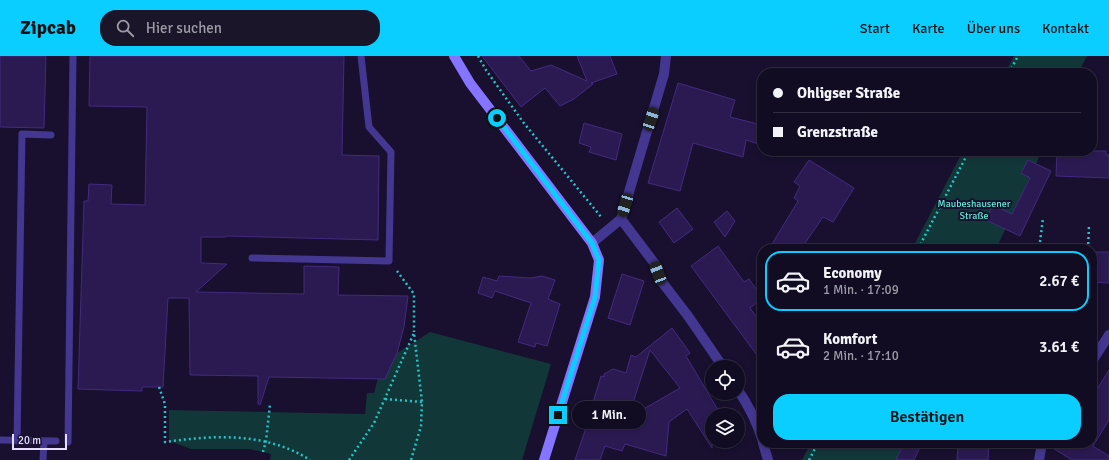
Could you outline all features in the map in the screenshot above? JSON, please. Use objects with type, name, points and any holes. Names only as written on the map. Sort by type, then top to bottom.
[{"type":"main road","points":[[454,56],[470,83],[592,243],[599,260],[595,297],[544,460]]},
{"type":"street","points":[[592,243],[621,219],[664,74],[666,56]]},
{"type":"street","points":[[621,219],[655,264],[662,282],[688,316],[718,360]]},
{"type":"street","points":[[1097,353],[1109,335]]},
{"type":"street","points":[[745,400],[757,426]]},
{"type":"street","points":[[764,448],[768,460]]},
{"type":"street","points":[[1039,460],[1041,448]]},
{"type":"lane","points":[[68,442],[73,56]]},
{"type":"lane","points":[[252,258],[389,261],[391,152],[369,127],[361,56]]},
{"type":"lane","points":[[17,440],[22,134],[51,135]]},
{"type":"lane","points":[[0,440],[56,441]]},
{"type":"lane","points":[[43,460],[44,441]]},
{"type":"path","points":[[478,56],[486,70],[524,122],[610,228]]},
{"type":"path","points":[[1012,68],[1018,56]]},
{"type":"path","points":[[921,244],[966,156]]},
{"type":"path","points":[[1040,242],[1043,218]]},
{"type":"path","points":[[1088,244],[1089,226]]},
{"type":"path","points":[[389,261],[414,294],[414,332],[422,402],[421,426],[411,460]]},
{"type":"path","points":[[349,460],[374,423],[414,332]]},
{"type":"path","points":[[159,386],[164,404],[165,442],[226,437],[266,441],[280,445],[310,460]]},
{"type":"path","points":[[385,399],[422,402]]},
{"type":"path","points":[[263,452],[266,441],[270,404]]},
{"type":"path","points":[[809,460],[815,448]]},
{"type":"green space","points":[[1014,56],[1087,56],[1081,68],[1008,68]]},
{"type":"green space","name":"Maubeshausener Straße","points":[[960,156],[1040,156],[998,244],[915,244]]},
{"type":"green space","points":[[430,332],[551,364],[522,460],[270,460],[271,454],[250,449],[191,449],[169,441],[169,410],[365,414],[367,393],[374,393],[378,378],[385,378],[397,353]]},
{"type":"green space","points":[[808,448],[902,448],[896,460],[802,460]]},
{"type":"building","points":[[0,56],[46,56],[44,128],[0,127]]},
{"type":"building","points":[[90,56],[344,56],[342,155],[379,156],[378,240],[226,236],[201,237],[201,263],[227,264],[196,292],[304,294],[304,266],[339,267],[338,295],[408,296],[404,327],[397,353],[385,379],[269,377],[260,405],[258,404],[258,376],[190,375],[189,298],[168,298],[163,387],[142,387],[142,391],[78,389],[84,201],[88,201],[89,184],[112,185],[111,204],[145,205],[147,107],[89,106]]},
{"type":"building","points":[[482,56],[519,56],[531,71],[551,65],[587,81],[577,56],[610,56],[617,74],[591,83],[593,84],[574,99],[560,106],[545,88],[521,107]]},
{"type":"building","points":[[678,83],[735,100],[730,117],[757,124],[757,143],[746,140],[743,157],[693,143],[680,191],[648,183]]},
{"type":"building","points":[[584,123],[622,134],[616,160],[589,152],[591,147],[579,143]]},
{"type":"building","points":[[1097,151],[1106,151],[1106,155],[1109,155],[1109,178],[1056,176],[1057,156],[1097,156]]},
{"type":"building","points":[[809,160],[854,188],[833,222],[823,217],[804,244],[772,244],[798,201],[794,198],[800,186],[794,182]]},
{"type":"building","points":[[1028,160],[1051,171],[1020,236],[986,220],[993,205],[1012,214],[1030,178],[1021,173]]},
{"type":"building","points":[[677,208],[693,229],[674,243],[659,222]]},
{"type":"building","points":[[727,211],[735,221],[725,237],[714,222]]},
{"type":"building","points":[[718,246],[744,282],[749,279],[757,290],[757,303],[750,308],[757,318],[757,355],[691,266]]},
{"type":"building","points":[[1097,252],[1109,252],[1109,283],[1097,282]]},
{"type":"building","points":[[622,274],[644,281],[630,325],[608,318]]},
{"type":"building","points":[[499,276],[531,278],[542,276],[555,280],[548,299],[560,304],[547,346],[536,343],[535,347],[518,342],[531,303],[495,291],[492,298],[478,293],[483,277],[497,281]]},
{"type":"building","points":[[672,328],[690,353],[686,356],[705,388],[705,400],[712,400],[717,408],[705,408],[705,437],[687,409],[669,422],[666,456],[625,444],[622,451],[605,446],[600,460],[575,460],[589,419],[601,376],[604,377],[604,374],[613,369],[626,373],[631,355],[636,357]],"holes":[[[650,350],[680,388],[628,418]]]},
{"type":"building","points":[[1109,370],[1109,420],[1097,440],[1097,389]]},
{"type":"building","points":[[902,448],[920,448],[914,460],[896,460]]},
{"type":"building","points":[[958,448],[989,448],[988,460],[957,460]]},
{"type":"building","points":[[1053,448],[1096,448],[1109,456],[1109,460],[1072,460]]},
{"type":"route","points":[[497,118],[592,243],[599,260],[595,297],[558,415]]}]
